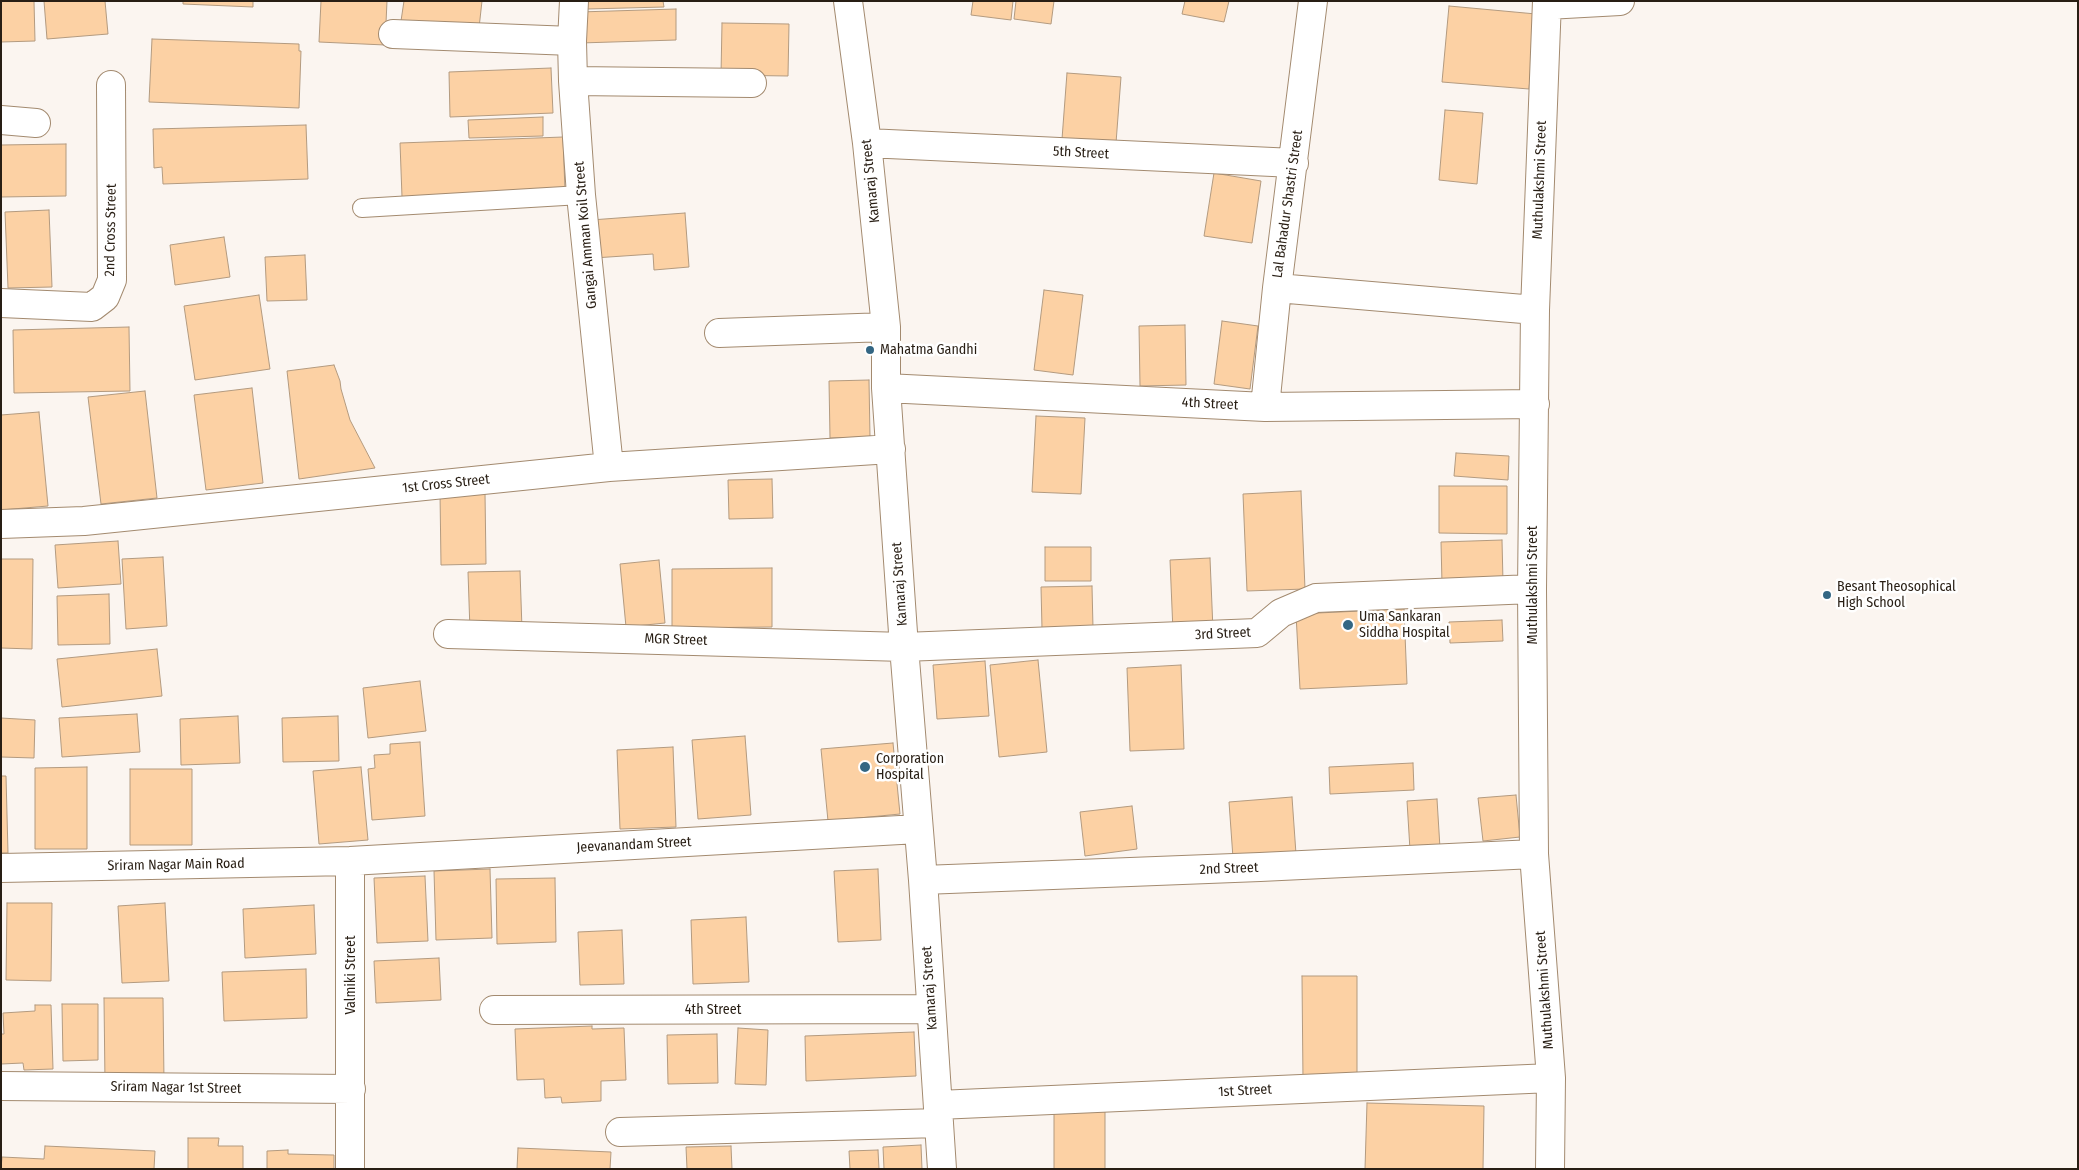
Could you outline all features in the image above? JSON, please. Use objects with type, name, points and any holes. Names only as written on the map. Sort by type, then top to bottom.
[{"type":"street","name":"Gangai Amman Koil Street","points":[[574,1],[573,81],[581,195],[609,467]]},
{"type":"street","name":"Kamaraj Street","points":[[848,1],[867,143],[886,327],[886,388],[923,880],[942,1169]]},
{"type":"street","name":"Lal Bahadur Shastri Street","points":[[1265,407],[1277,288],[1314,1]]},
{"type":"street","points":[[1547,3],[1620,1]]},
{"type":"street","name":"Muthulakshmi Street","points":[[1547,3],[1535,310],[1532,590],[1534,854],[1551,1078],[1550,1169]]},
{"type":"street","points":[[393,34],[572,41]]},
{"type":"street","points":[[573,81],[752,83]]},
{"type":"street","name":"2nd Cross Street","points":[[1,303],[92,307],[105,297],[112,280],[111,85]]},
{"type":"street","points":[[1,120],[36,123]]},
{"type":"street","name":"5th Street","points":[[867,143],[1294,163]]},
{"type":"street","points":[[1277,288],[1535,310]]},
{"type":"street","points":[[719,333],[886,327]]},
{"type":"street","name":"4th Street","points":[[886,388],[1265,407],[1535,404]]},
{"type":"street","name":"1st Cross Street","points":[[1,524],[84,521],[609,467],[891,449]]},
{"type":"street","name":"3rd Street","points":[[904,647],[1257,633],[1281,613],[1316,598],[1532,590]]},
{"type":"street","name":"MGR Street","points":[[448,634],[904,647]]},
{"type":"street","name":"Jeevanandam Street","points":[[350,860],[918,829]]},
{"type":"street","name":"2nd Street","points":[[923,880],[1260,868],[1534,854]]},
{"type":"street","name":"Sriram Nagar Main Road","points":[[1,868],[350,860]]},
{"type":"street","name":"Valmiki Street","points":[[350,860],[350,1169]]},
{"type":"street","name":"4th Street","points":[[494,1010],[932,1009]]},
{"type":"street","name":"1st Street","points":[[620,1132],[1551,1078]]},
{"type":"street","name":"Sriram Nagar 1st Street","points":[[1,1086],[351,1089]]},
{"type":"lane","points":[[362,208],[581,195]]},
{"type":"building","points":[[1,1],[34,1],[35,41],[1,42]]},
{"type":"building","points":[[44,1],[105,1],[108,34],[47,39]]},
{"type":"building","points":[[183,1],[253,1],[253,7],[183,4]]},
{"type":"building","points":[[321,1],[387,1],[385,45],[319,42]]},
{"type":"building","points":[[404,1],[482,1],[479,28],[401,21]]},
{"type":"building","points":[[586,1],[663,1],[664,7],[587,9]]},
{"type":"building","points":[[973,1],[1013,1],[1011,20],[971,15]]},
{"type":"building","points":[[1016,1],[1054,1],[1051,24],[1014,19]]},
{"type":"building","points":[[1185,1],[1229,1],[1224,22],[1182,14]]},
{"type":"building","points":[[1449,6],[1536,14],[1529,89],[1442,82]]},
{"type":"building","points":[[676,9],[676,40],[580,43],[579,12]]},
{"type":"building","points":[[722,23],[789,24],[788,76],[721,75]]},
{"type":"building","points":[[152,39],[299,44],[299,51],[301,51],[299,108],[149,102]]},
{"type":"building","points":[[551,68],[553,113],[450,117],[449,72]]},
{"type":"building","points":[[1067,73],[1121,77],[1116,143],[1062,139]]},
{"type":"building","points":[[1445,110],[1483,113],[1477,184],[1439,180]]},
{"type":"building","points":[[543,117],[543,136],[469,138],[468,120]]},
{"type":"building","points":[[306,125],[308,179],[163,184],[162,167],[154,168],[153,129]]},
{"type":"building","points":[[563,137],[565,191],[402,197],[400,143]]},
{"type":"building","points":[[66,144],[66,196],[1,197],[1,145]]},
{"type":"building","points":[[1214,173],[1261,181],[1252,243],[1204,236]]},
{"type":"building","points":[[49,210],[52,287],[8,288],[5,212]]},
{"type":"building","points":[[685,213],[689,267],[654,270],[653,254],[594,258],[591,220]]},
{"type":"building","points":[[224,237],[230,277],[175,285],[170,245]]},
{"type":"building","points":[[305,255],[307,300],[267,301],[265,257]]},
{"type":"building","points":[[1044,290],[1083,295],[1073,375],[1034,370]]},
{"type":"building","points":[[259,295],[270,369],[195,380],[184,306]]},
{"type":"building","points":[[1222,321],[1258,326],[1250,389],[1214,384]]},
{"type":"building","points":[[1185,325],[1186,385],[1140,386],[1139,326]]},
{"type":"building","points":[[129,327],[130,391],[14,393],[13,330]]},
{"type":"building","points":[[334,365],[350,420],[375,468],[299,479],[287,371]]},
{"type":"building","points":[[869,380],[870,437],[830,438],[829,381]]},
{"type":"building","points":[[252,388],[263,483],[206,490],[194,395]]},
{"type":"building","points":[[145,391],[157,498],[101,504],[88,397]]},
{"type":"building","points":[[39,412],[48,506],[1,510],[1,415]]},
{"type":"building","points":[[1036,416],[1085,418],[1081,494],[1032,492]]},
{"type":"building","points":[[1456,453],[1509,456],[1508,480],[1454,476]]},
{"type":"building","points":[[772,479],[773,518],[729,519],[728,480]]},
{"type":"building","points":[[1439,486],[1507,486],[1507,534],[1439,533]]},
{"type":"building","points":[[1301,491],[1305,589],[1247,591],[1243,494]]},
{"type":"building","points":[[485,492],[486,564],[441,565],[440,493]]},
{"type":"building","points":[[1502,540],[1503,582],[1442,584],[1441,542]]},
{"type":"building","points":[[118,541],[121,584],[58,588],[55,545]]},
{"type":"building","points":[[1045,547],[1091,547],[1091,581],[1045,581]]},
{"type":"building","points":[[163,557],[167,626],[126,629],[122,559]]},
{"type":"building","points":[[1210,558],[1213,630],[1173,632],[1170,560]]},
{"type":"building","points":[[1,559],[33,559],[32,649],[1,648]]},
{"type":"building","points":[[659,560],[665,623],[626,627],[620,564]]},
{"type":"building","points":[[772,568],[772,627],[672,628],[672,569]]},
{"type":"building","points":[[520,571],[522,629],[470,631],[468,572]]},
{"type":"building","points":[[1092,586],[1093,628],[1042,629],[1041,587]]},
{"type":"building","points":[[109,594],[110,644],[58,645],[57,596]]},
{"type":"building","points":[[1404,609],[1407,684],[1300,689],[1296,614]]},
{"type":"building","points":[[1502,620],[1503,641],[1450,643],[1449,622]]},
{"type":"building","points":[[157,649],[162,696],[62,707],[57,659]]},
{"type":"building","points":[[1038,660],[1047,752],[999,757],[990,665]]},
{"type":"building","points":[[985,661],[989,716],[937,719],[933,665]]},
{"type":"building","points":[[1181,665],[1184,749],[1130,751],[1127,668]]},
{"type":"building","points":[[420,681],[426,731],[368,738],[363,688]]},
{"type":"building","points":[[137,714],[140,752],[62,757],[59,718]]},
{"type":"building","points":[[238,716],[240,763],[181,765],[180,719]]},
{"type":"building","points":[[338,716],[339,761],[283,762],[282,718]]},
{"type":"building","points":[[1,718],[35,720],[34,758],[1,757]]},
{"type":"building","points":[[745,736],[751,815],[698,819],[692,740]]},
{"type":"building","points":[[420,742],[425,816],[372,820],[368,769],[375,768],[374,755],[390,754],[390,744]]},
{"type":"building","points":[[893,743],[900,814],[828,821],[821,749]]},
{"type":"building","points":[[673,747],[676,827],[620,829],[617,750]]},
{"type":"building","points":[[1413,763],[1414,790],[1330,794],[1329,767]]},
{"type":"building","points":[[87,767],[87,849],[35,849],[35,768]]},
{"type":"building","points":[[361,767],[368,840],[319,844],[313,771]]},
{"type":"building","points":[[130,769],[192,769],[192,845],[130,845]]},
{"type":"building","points":[[1,776],[6,776],[8,853],[1,853]]},
{"type":"building","points":[[1516,795],[1520,837],[1483,841],[1478,798]]},
{"type":"building","points":[[1292,797],[1296,854],[1233,858],[1229,802]]},
{"type":"building","points":[[1437,799],[1440,848],[1410,850],[1407,801]]},
{"type":"building","points":[[1132,806],[1137,849],[1085,856],[1080,812]]},
{"type":"building","points":[[490,869],[492,938],[436,940],[434,871]]},
{"type":"building","points":[[878,869],[881,940],[838,942],[834,871]]},
{"type":"building","points":[[425,876],[428,941],[377,943],[374,878]]},
{"type":"building","points":[[555,878],[556,942],[497,944],[496,879]]},
{"type":"building","points":[[7,903],[52,903],[51,981],[6,980]]},
{"type":"building","points":[[165,903],[169,981],[122,983],[118,906]]},
{"type":"building","points":[[314,905],[316,954],[245,958],[243,909]]},
{"type":"building","points":[[746,917],[749,982],[693,984],[691,920]]},
{"type":"building","points":[[622,930],[624,984],[580,985],[578,932]]},
{"type":"building","points":[[439,958],[441,1000],[376,1003],[374,961]]},
{"type":"building","points":[[306,969],[307,1018],[224,1021],[222,972]]},
{"type":"building","points":[[1302,976],[1357,976],[1357,1081],[1303,1081]]},
{"type":"building","points":[[104,998],[163,998],[164,1082],[105,1083]]},
{"type":"building","points":[[62,1004],[98,1004],[98,1060],[63,1061]]},
{"type":"building","points":[[35,1005],[51,1005],[53,1069],[24,1070],[23,1063],[1,1064],[1,1034],[4,1034],[3,1013],[35,1011]]},
{"type":"building","points":[[592,1026],[592,1029],[624,1028],[626,1080],[601,1081],[601,1101],[562,1103],[561,1097],[545,1098],[544,1079],[517,1080],[515,1029]]},
{"type":"building","points":[[738,1028],[768,1030],[766,1085],[735,1084]]},
{"type":"building","points":[[914,1032],[916,1076],[806,1081],[805,1036]]},
{"type":"building","points":[[717,1034],[718,1083],[668,1084],[667,1035]]},
{"type":"building","points":[[1367,1103],[1484,1106],[1483,1169],[1365,1169]]},
{"type":"building","points":[[1054,1111],[1105,1111],[1105,1169],[1054,1169]]},
{"type":"building","points":[[188,1138],[219,1138],[218,1146],[243,1146],[243,1169],[188,1169]]},
{"type":"building","points":[[921,1145],[922,1169],[884,1169],[883,1147]]},
{"type":"building","points":[[45,1146],[155,1151],[154,1169],[1,1169],[2,1157],[44,1159]]},
{"type":"building","points":[[731,1146],[732,1169],[687,1169],[686,1147]]},
{"type":"building","points":[[518,1148],[611,1152],[610,1169],[517,1169]]},
{"type":"building","points":[[288,1150],[288,1154],[334,1155],[334,1169],[267,1169],[267,1151]]},
{"type":"building","points":[[878,1150],[879,1169],[850,1169],[849,1151]]},
{"type":"place","name":"Mahatma Gandhi","points":[[870,350]]},
{"type":"place","name":"Besant Theosophical High School","points":[[1827,595]]},
{"type":"place","name":"Uma Sankaran Siddha Hospital","points":[[1348,625]]},
{"type":"place","name":"Corporation Hospital","points":[[865,767]]}]
